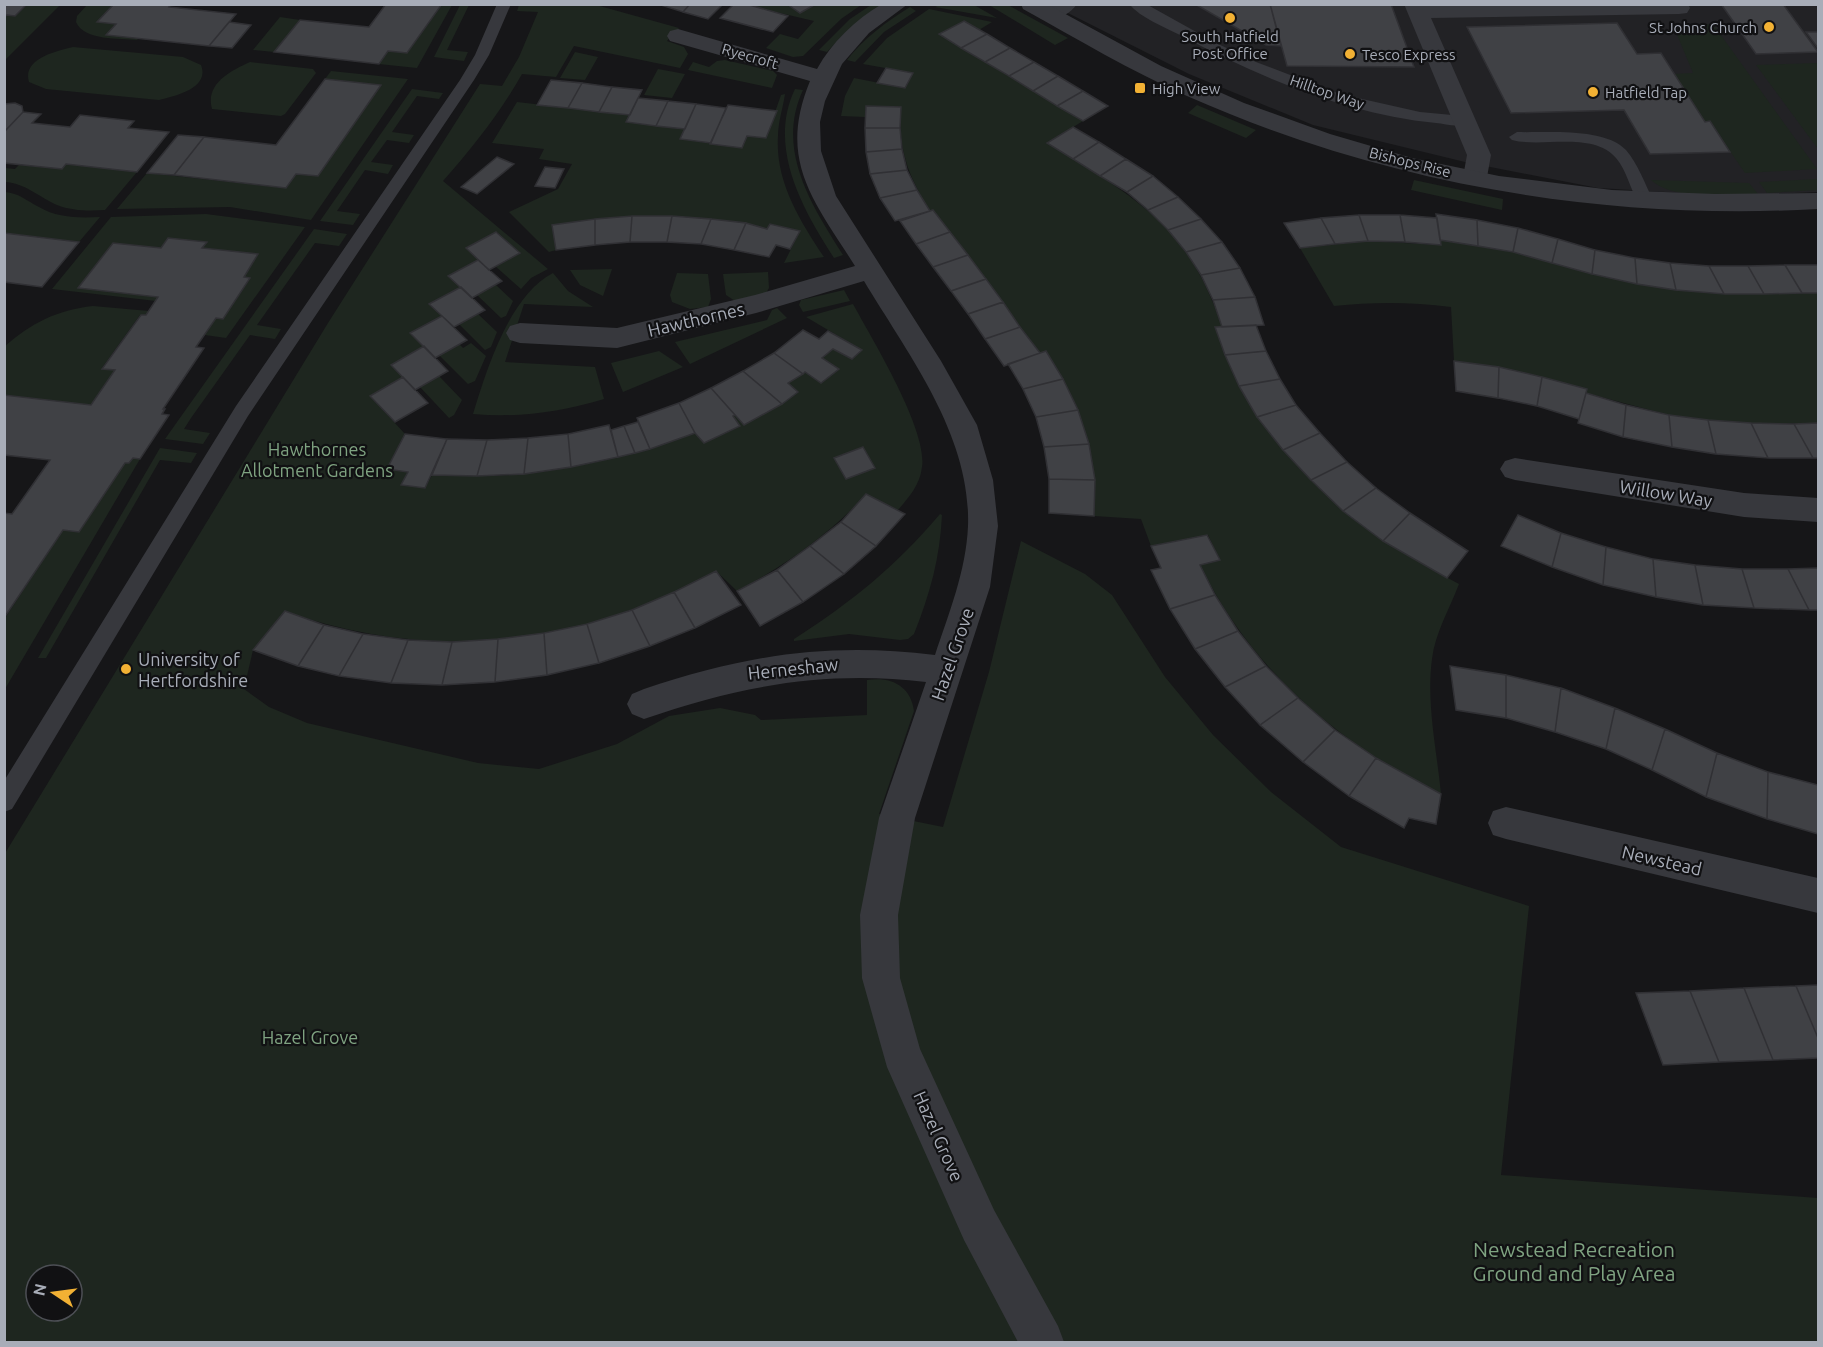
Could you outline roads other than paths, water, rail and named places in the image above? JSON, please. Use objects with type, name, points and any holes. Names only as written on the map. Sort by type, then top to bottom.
[{"type":"street","name":"Hazel Grove","points":[[898,4],[870,22],[852,39],[821,77],[812,98],[808,121],[808,145],[813,171],[824,196],[931,368],[963,425],[978,480],[983,526],[974,587],[897,818],[879,915],[881,978],[902,1053],[979,1225],[1042,1342]]},
{"type":"street","points":[[1475,177],[1479,155],[1415,8],[1679,8],[1677,4]]},
{"type":"street","name":"Bishops Rise","points":[[1049,8],[1118,54],[1185,87],[1262,118],[1347,146],[1475,177],[1542,190],[1645,200],[1818,202]]},
{"type":"street","name":"Ryecroft","points":[[678,36],[821,77]]},
{"type":"street","name":"Hawthornes","points":[[520,333],[617,338],[756,304],[869,271]]},
{"type":"street","name":"Willow Way","points":[[1515,469],[1744,505],[1818,510]]},
{"type":"street","name":"Herneshaw","points":[[644,704],[735,675],[813,664],[900,664],[946,670]]},
{"type":"street","name":"Newstead","points":[[1506,823],[1818,896]]},
{"type":"lane","points":[[4,802],[242,411],[467,80],[482,55],[504,4]]},
{"type":"lane","name":"Hilltop Way","points":[[1135,4],[1227,54],[1355,104],[1427,119],[1463,121]]},
{"type":"lane","points":[[1517,137],[1584,139],[1604,142],[1620,153],[1645,200]]},
{"type":"place","name":"South Hatfield Post Office","points":[[1230,18]]},
{"type":"place","name":"St Johns Church","points":[[1769,27]]},
{"type":"place","name":"Tesco Express","points":[[1350,54]]},
{"type":"place","name":"High View","points":[[1140,88]]},
{"type":"place","name":"Hatfield Tap","points":[[1593,92]]},
{"type":"place","name":"University of Hertfordshire","points":[[126,669]]},
{"type":"park label","name":"Hawthornes Allotment Gardens","points":[[317,459]]},
{"type":"park label","name":"Newstead Recreation Ground and Play Area","points":[[1574,1261]]}]
